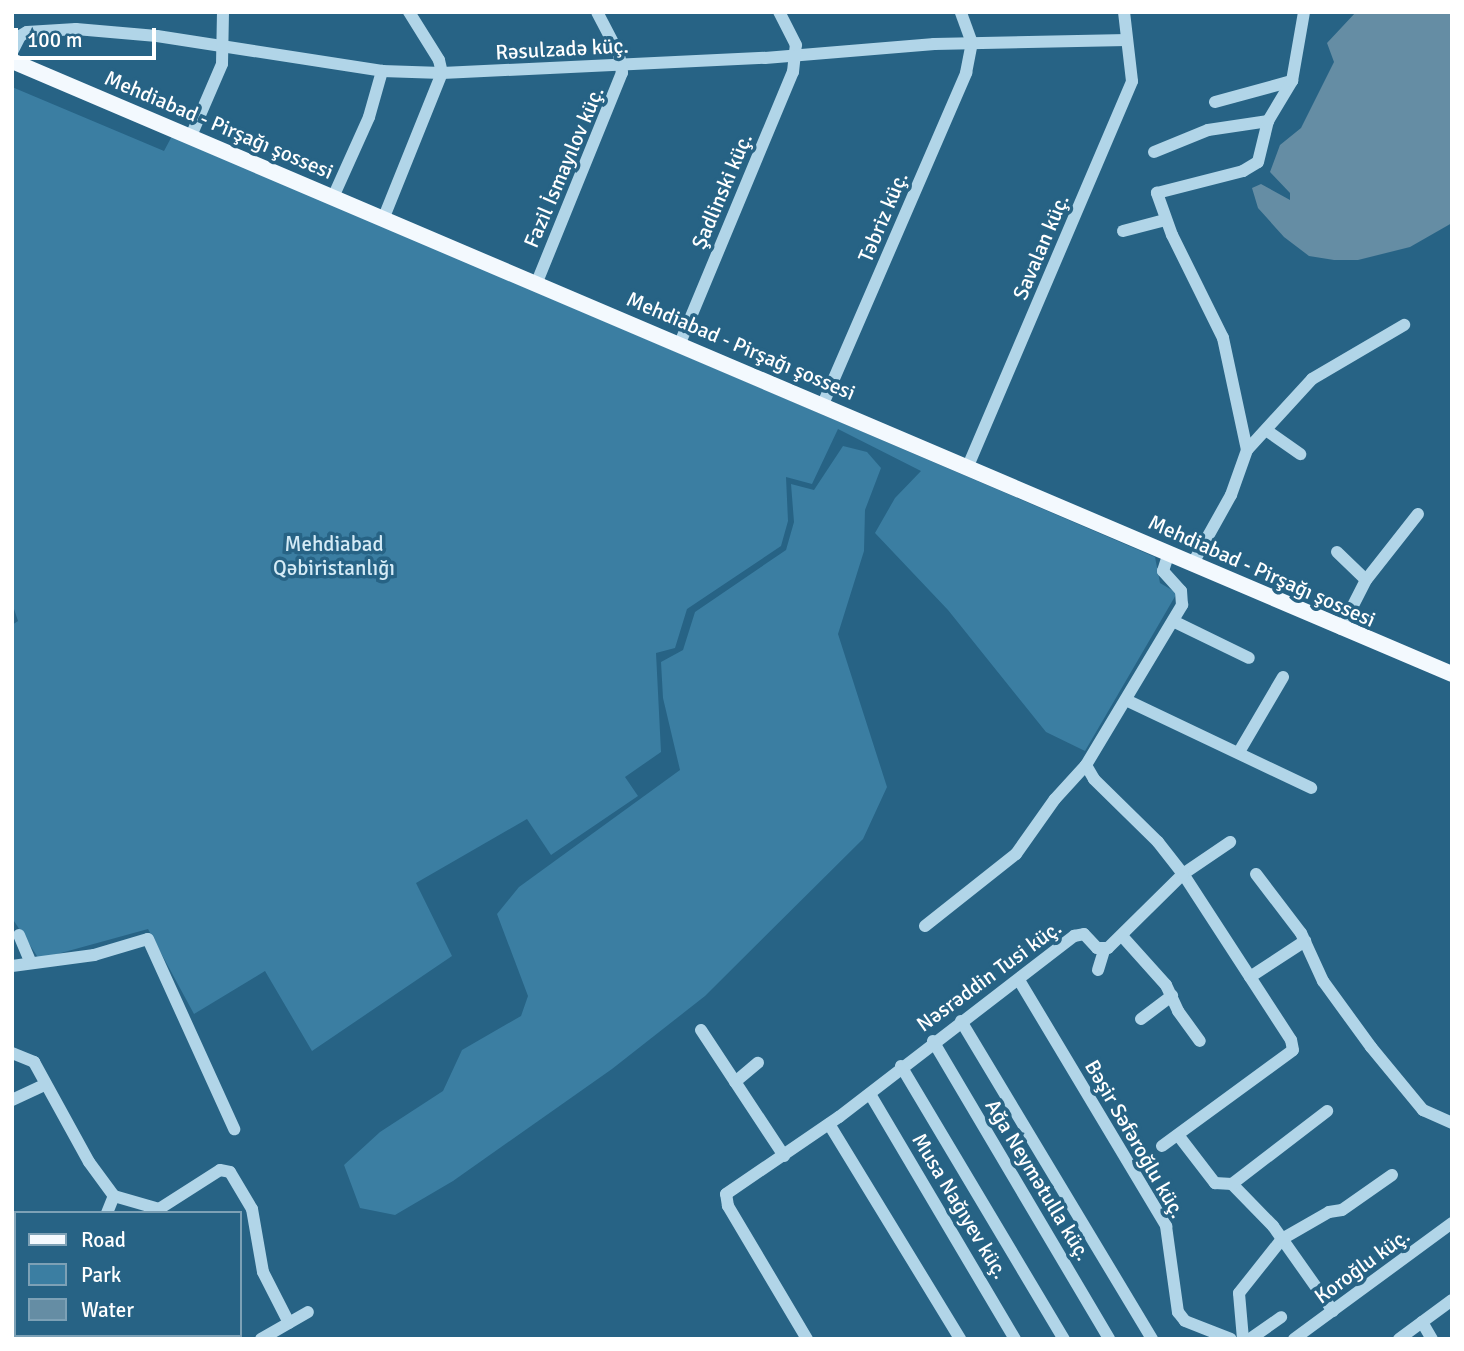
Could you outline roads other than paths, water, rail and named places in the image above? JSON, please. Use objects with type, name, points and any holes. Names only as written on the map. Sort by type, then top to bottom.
[{"type":"main road","name":"Mehdiabad - Pirşağı şossesi","points":[[12,61],[334,195],[1169,552],[1341,629],[1452,674]]},
{"type":"street","points":[[191,136],[222,65],[225,47],[223,12]]},
{"type":"street","points":[[384,217],[442,74],[439,60],[409,12]]},
{"type":"street","points":[[597,12],[622,65]]},
{"type":"street","points":[[779,12],[797,53]]},
{"type":"street","points":[[961,12],[972,43]]},
{"type":"street","name":"Savalan küç.","points":[[968,466],[1132,81],[1124,12]]},
{"type":"street","points":[[1247,450],[1223,338],[1165,220],[1159,190],[1252,167],[1263,149],[1268,121],[1292,81],[1304,12]]},
{"type":"street","name":"Rəsulzadə küç.","points":[[12,52],[20,36],[48,29],[157,36],[382,71],[442,74],[972,43],[1127,40]]},
{"type":"street","name":"Təbriz küç.","points":[[823,404],[966,73],[972,43]]},
{"type":"street","name":"Şadlinski küç.","points":[[680,343],[797,53]]},
{"type":"street","name":"Fazil İsmayılov küç.","points":[[537,282],[617,91],[622,65]]},
{"type":"street","points":[[334,195],[369,117],[382,71]]},
{"type":"street","points":[[1215,102],[1292,81]]},
{"type":"street","points":[[1154,152],[1208,130],[1268,121]]},
{"type":"street","points":[[1123,231],[1165,220]]},
{"type":"street","points":[[1193,563],[1231,495],[1247,450],[1312,379],[1404,325]]},
{"type":"street","points":[[1266,430],[1300,454]]},
{"type":"street","points":[[1341,629],[1366,580],[1418,514]]},
{"type":"street","points":[[925,926],[1016,855],[1086,765],[1175,622],[1184,598],[1163,571],[1169,552]]},
{"type":"street","points":[[1337,552],[1366,580]]},
{"type":"street","points":[[1175,622],[1250,658]]},
{"type":"street","points":[[1239,752],[1283,677]]},
{"type":"street","points":[[1126,700],[1311,788]]},
{"type":"street","points":[[1086,765],[1094,779],[1158,842],[1183,874],[1291,1040],[1293,1050],[1162,1146]]},
{"type":"street","points":[[1098,970],[1104,950],[1122,936],[1183,874],[1230,842]]},
{"type":"street","points":[[1256,874],[1305,941],[1323,981],[1371,1048],[1423,1110],[1452,1123]]},
{"type":"street","name":"Nəsrəddin Tusi küç.","points":[[807,1339],[725,1198],[870,1094],[933,1041],[1079,934],[1089,936],[1104,950]]},
{"type":"street","points":[[19,935],[31,963]]},
{"type":"street","points":[[1122,936],[1172,996],[1200,1041]]},
{"type":"street","points":[[12,967],[94,955],[148,939],[234,1129]]},
{"type":"street","points":[[1250,977],[1305,941]]},
{"type":"street","name":"Bəşir Səfəroğlu küç.","points":[[1019,980],[1166,1226],[1178,1312],[1185,1321],[1231,1339]]},
{"type":"street","points":[[1141,1019],[1172,996]]},
{"type":"street","points":[[961,1020],[1152,1339]]},
{"type":"street","points":[[701,1030],[784,1156]]},
{"type":"street","name":"Ağa Neymətulla küç.","points":[[933,1041],[1109,1339]]},
{"type":"street","points":[[12,1053],[30,1058],[114,1196],[152,1211],[167,1207],[220,1170],[230,1172],[252,1209],[263,1272],[289,1323]]},
{"type":"street","points":[[736,1082],[758,1063]]},
{"type":"street","points":[[901,1066],[1064,1339]]},
{"type":"street","points":[[12,1100],[44,1085]]},
{"type":"street","name":"Musa Nağıyev küç.","points":[[870,1094],[1015,1339]]},
{"type":"street","points":[[1178,1135],[1216,1183],[1232,1184],[1327,1111]]},
{"type":"street","points":[[829,1124],[960,1339]]},
{"type":"street","points":[[1243,1339],[1239,1293],[1282,1239],[1329,1212],[1342,1210],[1392,1175]]},
{"type":"street","points":[[1232,1184],[1282,1239],[1333,1311]]},
{"type":"street","points":[[108,1211],[114,1196]]},
{"type":"street","name":"Koroğlu küç.","points":[[1294,1339],[1452,1223]]},
{"type":"street","points":[[1399,1339],[1451,1302]]},
{"type":"street","points":[[261,1339],[308,1312]]},
{"type":"street","points":[[1250,1339],[1281,1317]]},
{"type":"street","points":[[1422,1322],[1432,1339]]},
{"type":"water","points":[[1356,12],[1452,12],[1452,223],[1410,247],[1358,260],[1334,260],[1309,256],[1284,237],[1258,208],[1252,188],[1261,184],[1290,200],[1290,193],[1270,172],[1280,145],[1301,128],[1334,62],[1327,43]]},
{"type":"park label","name":"Mehdiabad Qəbiristanlığı","points":[[334,556]]}]
